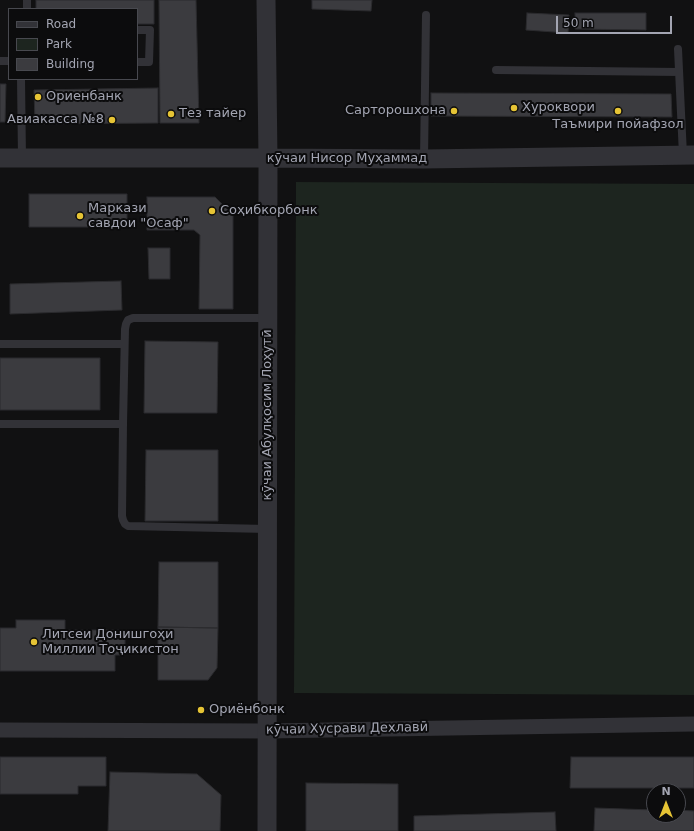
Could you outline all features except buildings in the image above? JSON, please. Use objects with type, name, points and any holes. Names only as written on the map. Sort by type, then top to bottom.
[{"type":"street","name":"кӯчаи Абулқосим Лоҳутӣ","points":[[266,0],[268,158],[267,831]]},
{"type":"street","name":"кӯчаи Нисор Муҳаммад","points":[[0,158],[424,159],[688,155]]},
{"type":"street","name":"кӯчаи Хусрави Дехлавӣ","points":[[0,730],[267,731],[694,724]]},
{"type":"lane","points":[[424,159],[426,15]]},
{"type":"lane","points":[[138,30],[150,30],[149,62],[138,62]]},
{"type":"lane","points":[[678,49],[688,155]]},
{"type":"lane","points":[[496,70],[679,72]]},
{"type":"lane","points":[[22,80],[22,158]]},
{"type":"lane","points":[[268,318],[134,318],[128,320],[125,329],[124,344],[122,516],[123,520],[128,526],[268,529]]},
{"type":"lane","points":[[0,344],[124,344]]},
{"type":"lane","points":[[0,424],[123,424]]},
{"type":"green space","points":[[296,182],[694,184],[694,695],[294,693]]},
{"type":"place","name":"Ориенбанк","points":[[38,97]]},
{"type":"place","name":"Хуроквори","points":[[514,108]]},
{"type":"place","name":"Сарторошхона","points":[[454,111]]},
{"type":"place","name":"Таъмири пойафзол","points":[[618,111]]},
{"type":"place","name":"Тез тайер","points":[[171,114]]},
{"type":"place","name":"Авиакасса №8","points":[[112,120]]},
{"type":"place","name":"Соҳибкорбонк","points":[[212,211]]},
{"type":"place","name":"Маркази савдои \"Осаф\"","points":[[80,216]]},
{"type":"place","name":"Литсеи Донишгоҳи Миллии Тоҷикистон","points":[[34,642]]},
{"type":"place","name":"Ориёнбонк","points":[[201,710]]}]
